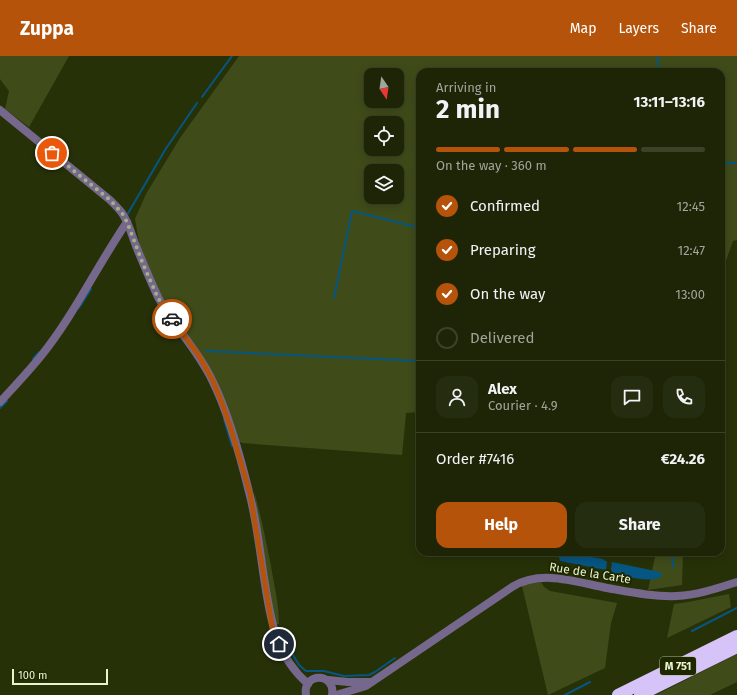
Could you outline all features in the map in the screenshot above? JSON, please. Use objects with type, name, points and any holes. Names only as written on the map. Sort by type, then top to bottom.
[{"type":"highway","name":"M 751","points":[[618,695],[737,636]]},
{"type":"highway","name":"M 751","points":[[640,695],[737,647]]},
{"type":"street","points":[[0,110],[110,200],[122,213],[158,298],[174,324],[199,356],[212,379],[222,403],[250,493],[274,631],[288,663],[301,678],[306,691]]},
{"type":"street","points":[[0,402],[41,356],[127,222]]},
{"type":"street","name":"Rue de la Carte","points":[[336,695],[366,686],[512,587],[529,579],[551,578],[646,594],[677,596],[709,591],[737,582]]},
{"type":"street","points":[[306,691],[311,680],[319,678],[348,682],[372,682]]},
{"type":"street","points":[[328,680],[332,685],[332,695]]},
{"type":"green space","points":[[0,56],[69,56],[29,127],[5,109],[9,91],[0,79]]},
{"type":"green space","points":[[239,56],[737,56],[737,240],[733,241],[725,264],[725,68],[416,68],[416,412],[406,413],[402,455],[242,443],[234,438],[222,403],[174,324],[143,264],[135,219],[146,194],[180,138]]},
{"type":"green space","points":[[254,491],[271,566],[279,624],[275,624]]},
{"type":"green space","points":[[655,556],[683,556],[682,585],[648,590]]},
{"type":"green space","points":[[531,582],[541,582],[544,587],[550,591],[617,603],[611,623],[605,668],[548,695],[522,586]]},
{"type":"green space","points":[[729,594],[731,607],[667,638],[674,604]]},
{"type":"green space","points":[[737,654],[737,682],[710,695],[656,695]]},
{"type":"water","points":[[585,556],[603,559],[607,561],[606,570],[560,561],[559,557]]},
{"type":"water","points":[[612,562],[660,572],[662,576],[658,578],[645,579],[613,573],[611,570]]},
{"type":"waterway","points":[[202,97],[232,56]]},
{"type":"waterway","points":[[657,56],[659,68]]},
{"type":"waterway","points":[[127,215],[165,150],[197,103]]},
{"type":"waterway","points":[[725,163],[735,163]]},
{"type":"waterway","points":[[334,298],[352,211],[416,227]]},
{"type":"waterway","points":[[79,308],[91,289]]},
{"type":"waterway","points":[[206,351],[416,361]]},
{"type":"waterway","points":[[33,359],[39,352]]},
{"type":"waterway","points":[[0,408],[7,401]]},
{"type":"waterway","points":[[224,419],[232,446]]},
{"type":"waterway","points":[[672,556],[673,567]]},
{"type":"waterway","points":[[692,631],[737,608]]},
{"type":"waterway","points":[[282,636],[299,665],[306,671],[324,671],[344,676],[369,675],[395,658]]},
{"type":"waterway","points":[[565,695],[590,682]]},
{"type":"way so far","points":[[52,153],[110,200],[122,213],[158,298],[172,319]]},
{"type":"route","points":[[172,319],[174,324],[199,356],[212,379],[234,438],[250,493],[266,595],[272,626],[279,644]]}]
